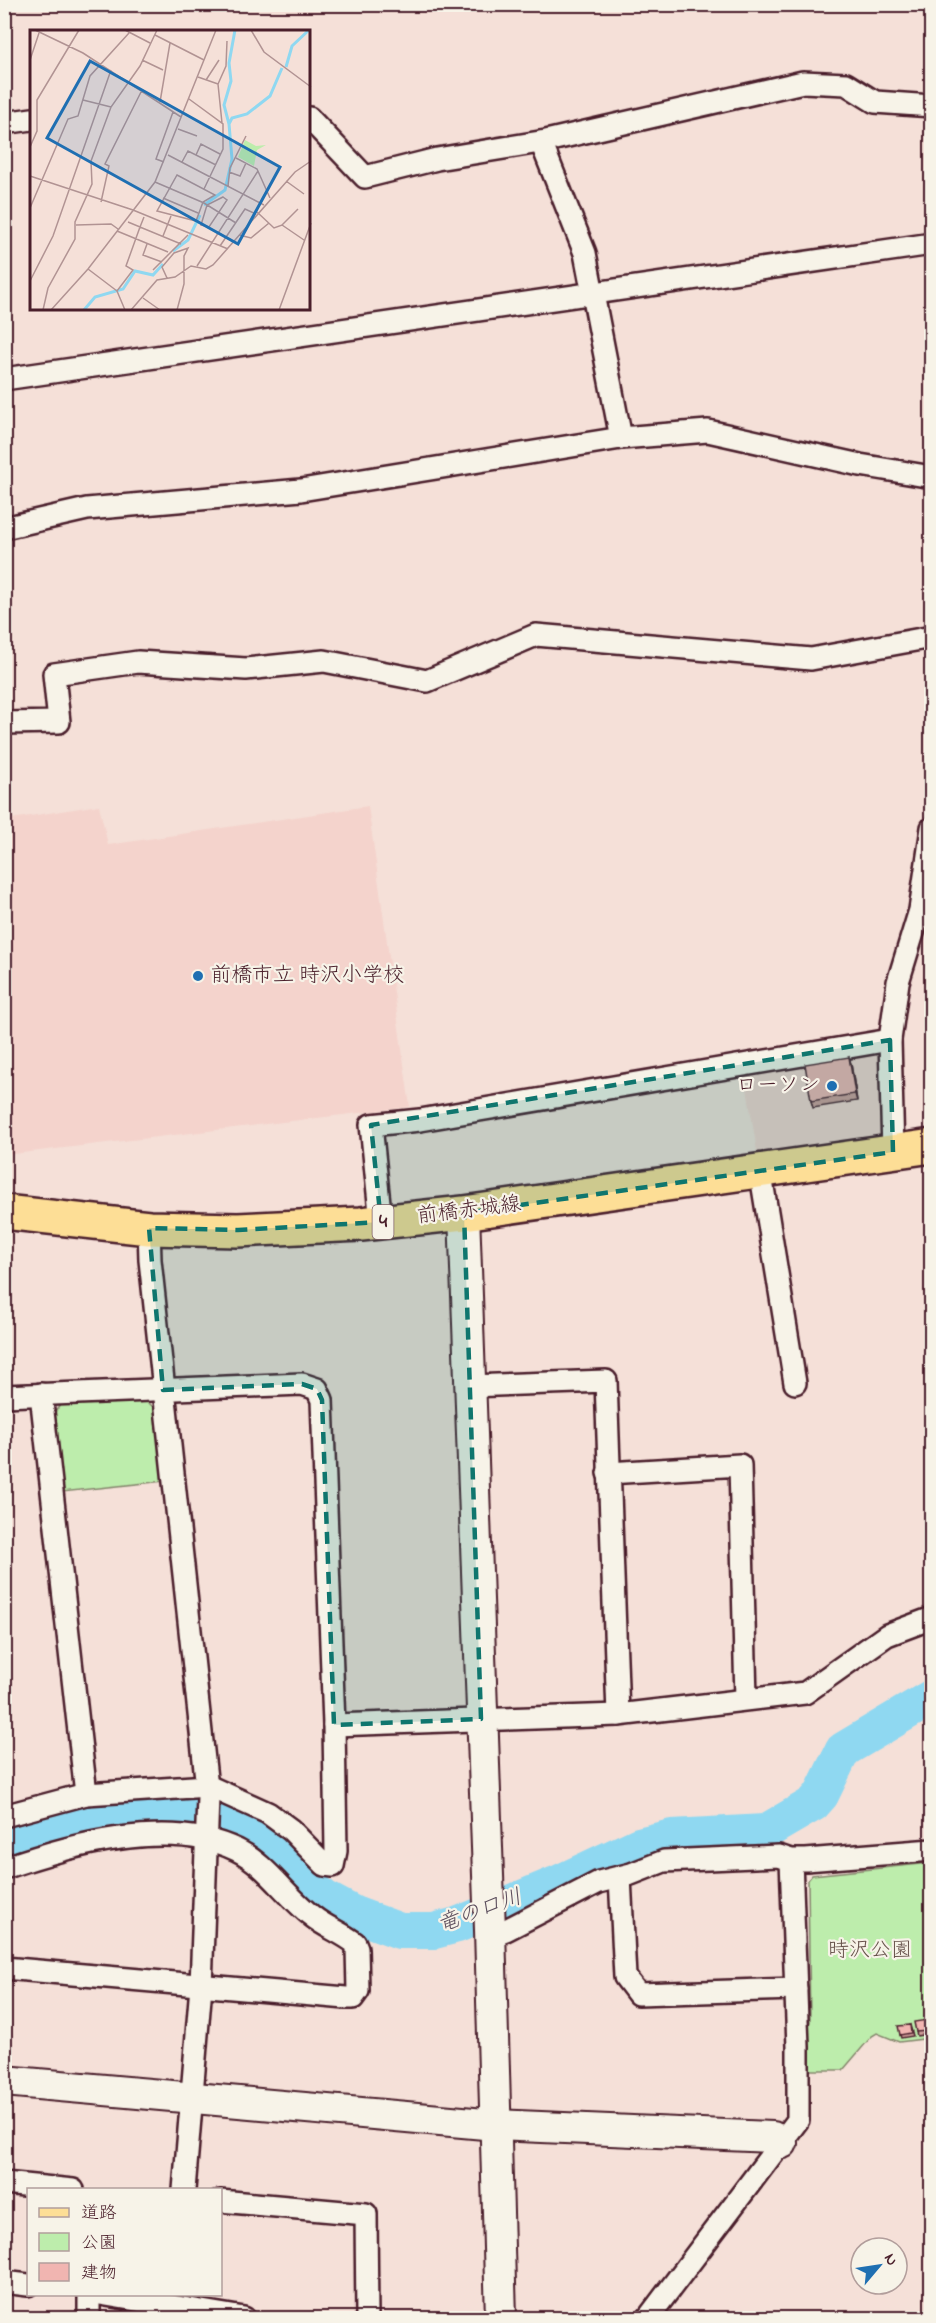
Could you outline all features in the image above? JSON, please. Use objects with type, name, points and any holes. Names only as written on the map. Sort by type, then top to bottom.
[{"type":"main road","name":"前橋赤城線","points":[[4,1212],[149,1228],[238,1230],[381,1222],[464,1213],[932,1146]]},
{"type":"street","points":[[310,119],[365,177],[437,159],[541,142],[803,82],[846,84],[875,102],[932,106]]},
{"type":"street","points":[[4,123],[30,119]]},
{"type":"street","points":[[541,142],[585,253],[621,438]]},
{"type":"street","points":[[4,379],[932,244]]},
{"type":"street","points":[[4,528],[87,509],[301,489],[621,438],[708,431],[860,465],[932,477]]},
{"type":"street","points":[[4,723],[59,722],[54,674],[138,662],[246,669],[324,661],[427,681],[536,635],[811,659],[932,638]]},
{"type":"street","points":[[893,1152],[890,1040],[898,982],[920,910],[929,868],[932,828]]},
{"type":"street","points":[[381,1222],[371,1125],[420,1120],[890,1040]]},
{"type":"street","points":[[760,1169],[795,1383]]},
{"type":"street","points":[[464,1213],[490,1933],[501,2319]]},
{"type":"street","points":[[149,1228],[163,1390],[208,1792],[201,1986],[184,2188]]},
{"type":"street","points":[[470,1386],[606,1381],[618,1714]]},
{"type":"street","points":[[4,1396],[302,1384],[317,1389],[322,1400],[334,1725],[336,1851],[333,1866],[325,1865],[291,1830],[268,1813],[208,1792],[86,1794],[4,1816]]},
{"type":"street","points":[[41,1394],[86,1794]]},
{"type":"street","points":[[608,1473],[740,1465],[746,1699]]},
{"type":"street","points":[[334,1725],[618,1714],[805,1693],[887,1635],[932,1618]]},
{"type":"street","points":[[4,1868],[42,1855],[121,1837],[207,1836],[236,1849],[255,1862],[314,1918],[355,1943],[357,1991],[353,1998],[346,1998],[4,1968]]},
{"type":"street","points":[[490,1933],[506,1930],[599,1882],[664,1861],[779,1856],[791,1860],[932,1850]]},
{"type":"street","points":[[648,2319],[798,2120],[791,1860]]},
{"type":"street","points":[[620,1877],[625,1977],[638,1994],[796,1989]]},
{"type":"street","points":[[4,2081],[496,2125],[761,2137],[773,2138],[782,2143]]},
{"type":"street","points":[[4,2183],[53,2188]]},
{"type":"street","points":[[222,2202],[366,2214],[367,2319]]},
{"type":"street","points":[[4,2282],[27,2285]]},
{"type":"street","points":[[88,2296],[89,2319]]},
{"type":"street","points":[[106,2296],[244,2319]]},
{"type":"highlighted area","points":[[890,1040],[893,1152],[464,1213],[481,1719],[334,1725],[322,1400],[317,1389],[302,1384],[163,1390],[149,1228],[238,1230],[381,1222],[371,1125]]},
{"type":"shaded area","name":"前橋市立 時沢小学校","points":[[99,805],[108,845],[368,806],[410,1107],[5,1155],[5,820]]},
{"type":"shaded area","points":[[875,1049],[882,1055],[885,1128],[876,1142],[762,1159],[757,1152],[745,1076],[751,1069]]},
{"type":"green space","points":[[146,1400],[156,1410],[164,1481],[62,1492],[53,1415],[60,1405]]},
{"type":"green space","name":"時沢公園","points":[[931,1863],[931,2038],[899,2042],[877,2033],[843,2070],[808,2070],[806,2026],[810,2022],[808,1880],[812,1875]]},
{"type":"building","name":"ローソン","points":[[849,1057],[855,1094],[811,1101],[805,1064]]},
{"type":"building","points":[[927,2020],[928,2031],[916,2032],[914,2022]]},
{"type":"building","points":[[910,2025],[911,2033],[900,2035],[898,2026]]},
{"type":"waterway","name":"竜の口川","points":[[4,1842],[47,1827],[146,1811],[190,1808],[227,1820],[266,1843],[324,1898],[354,1914],[400,1931],[434,1931],[457,1925],[556,1884],[639,1845],[672,1837],[765,1832],[813,1804],[821,1795],[843,1750],[932,1697]]},
{"type":"place","name":"前橋市立 時沢小学校","points":[[198,976]]},
{"type":"place","name":"ローソン","points":[[832,1086]]}]
